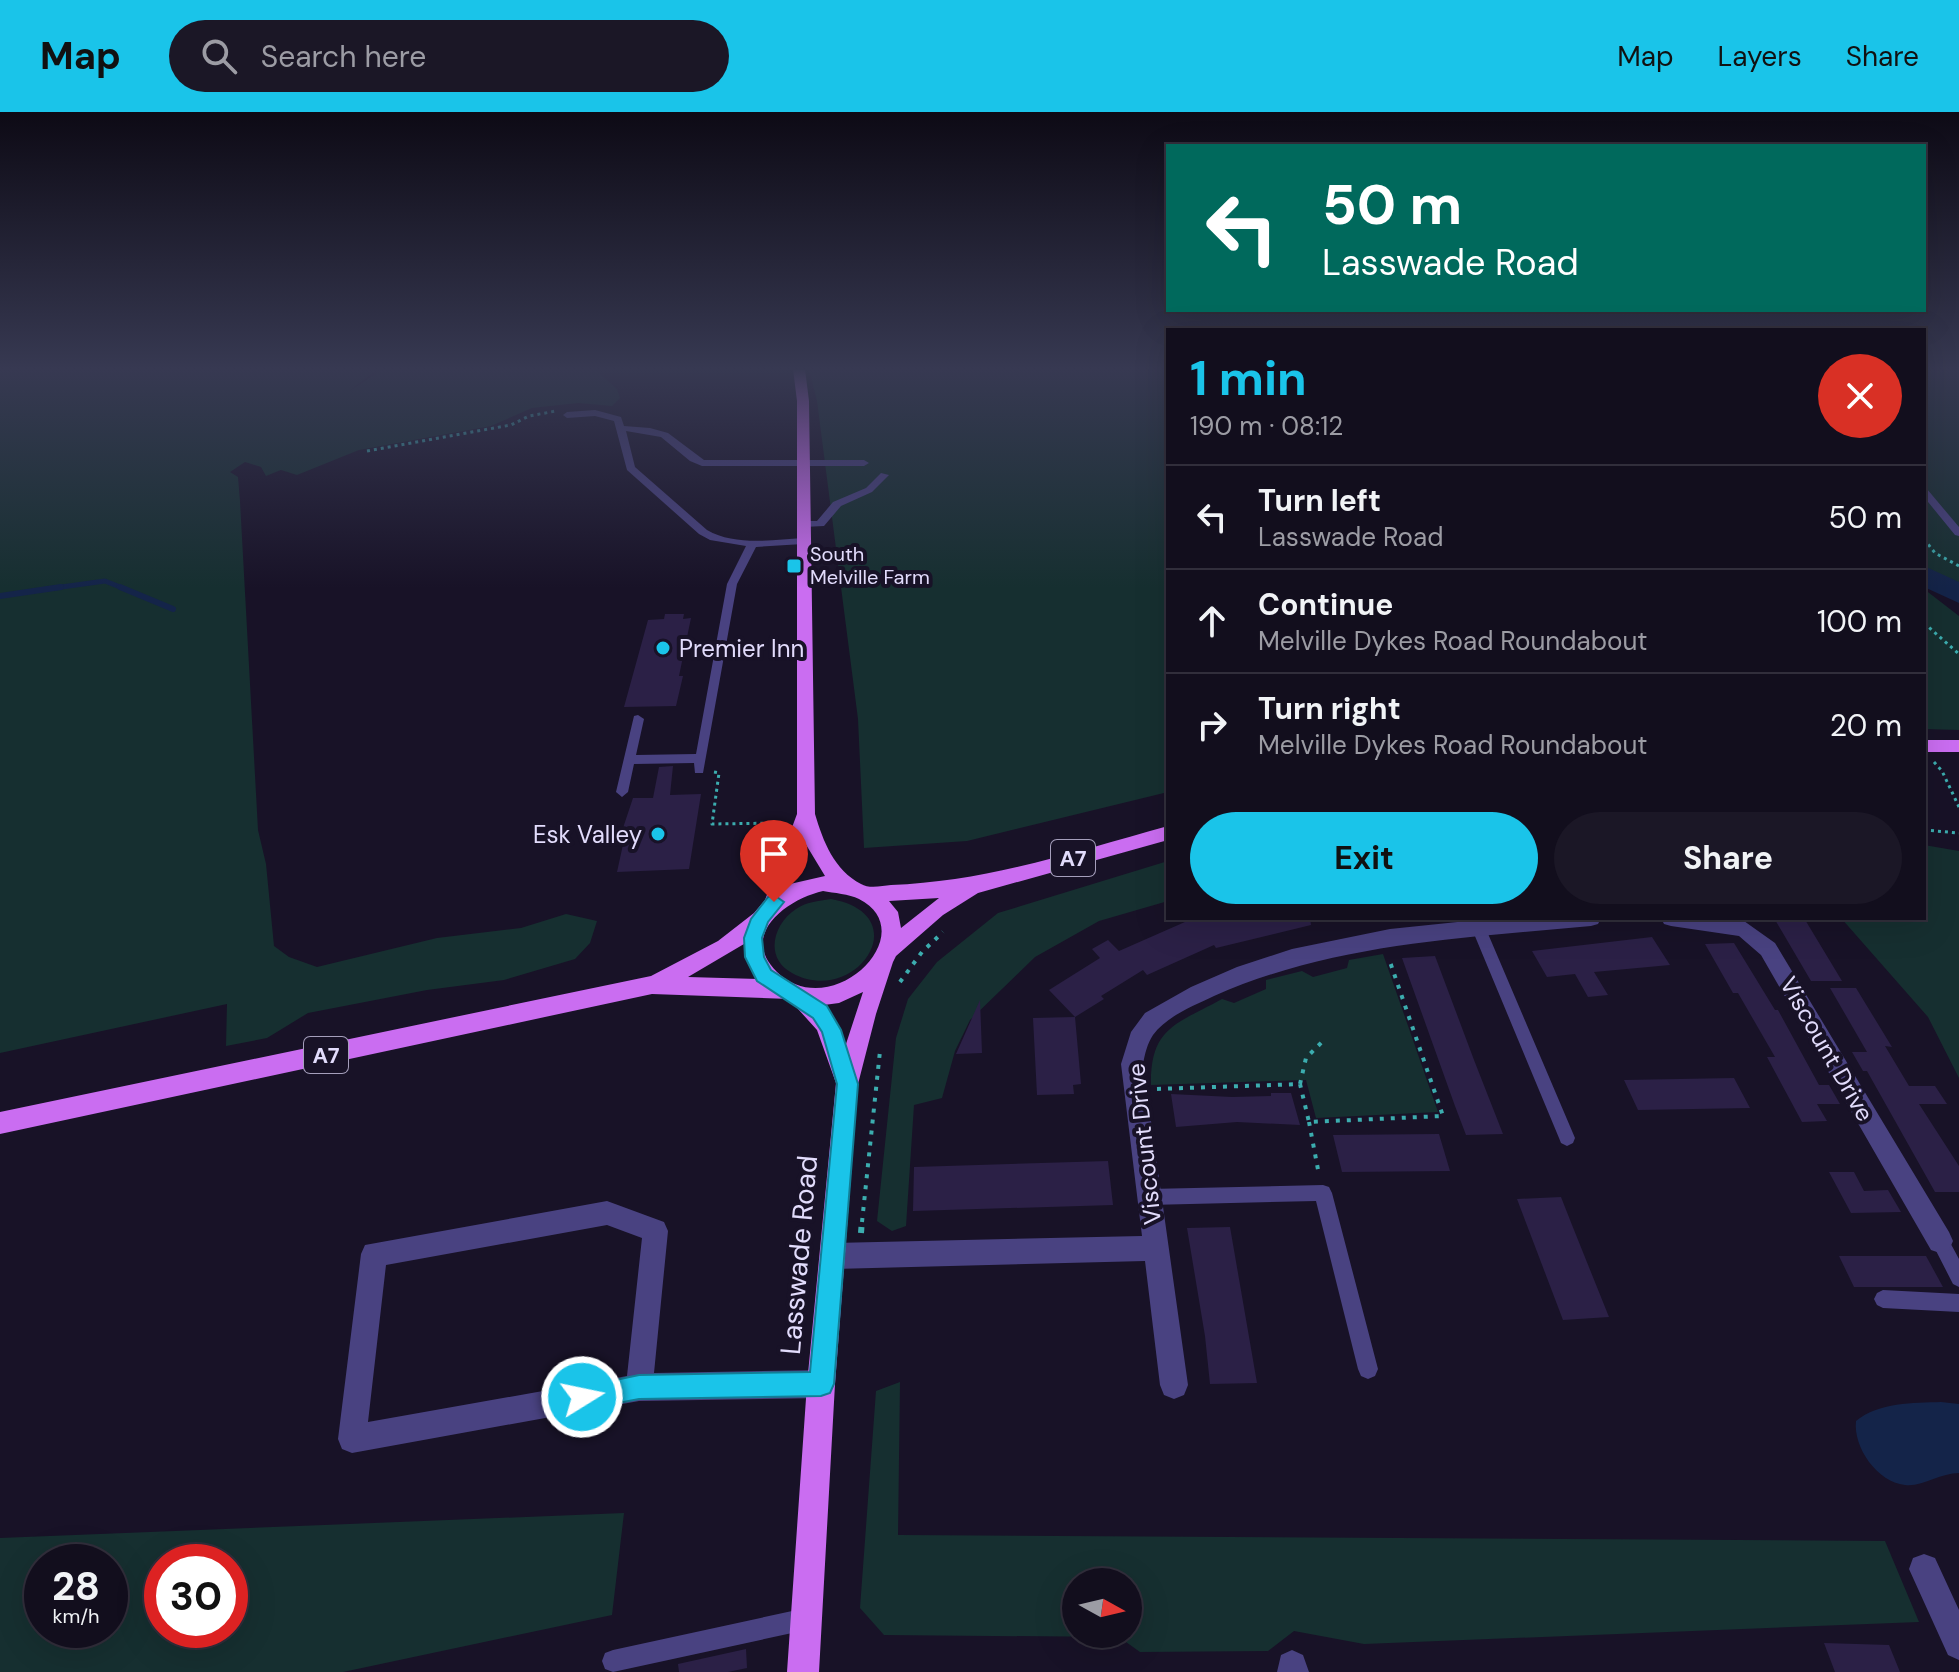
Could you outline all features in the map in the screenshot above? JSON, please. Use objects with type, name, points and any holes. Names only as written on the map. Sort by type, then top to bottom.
[{"type":"main road","points":[[803,442],[806,814],[818,854],[829,870],[882,904],[894,933],[888,956],[864,982],[837,994],[790,992],[764,975],[754,957],[753,938],[806,814]]},
{"type":"main road","points":[[1928,753],[1959,746]]},
{"type":"main road","name":"A7","points":[[869,894],[925,892],[979,885],[1166,834]]},
{"type":"main road","points":[[767,910],[797,889],[823,883],[849,885]]},
{"type":"main road","name":"A7","points":[[888,956],[936,909],[979,885]]},
{"type":"main road","name":"A7","points":[[652,985],[725,947],[767,910]]},
{"type":"main road","name":"Lasswade Road","points":[[803,1672],[821,1384],[846,1256],[847,1084],[865,1014],[888,956]]},
{"type":"main road","name":"A7","points":[[0,1123],[652,985],[790,992]]},
{"type":"main road","name":"Lasswade Road","points":[[790,992],[820,1012],[831,1030],[847,1084]]},
{"type":"street","name":"Viscount Drive","points":[[1174,1385],[1132,1064],[1136,1043],[1149,1024],[1171,1007],[1258,967],[1382,938],[1571,920]]},
{"type":"street","name":"Viscount Drive","points":[[1684,920],[1744,929],[1768,949],[1940,1241]]},
{"type":"street","points":[[639,1387],[655,1231],[607,1213],[374,1254],[352,1439],[639,1387],[821,1384]]},
{"type":"street","name":"Viscount Drive","points":[[846,1256],[1156,1248]]},
{"type":"street","points":[[1924,1569],[1959,1642]]},
{"type":"lane","points":[[623,442],[630,468],[703,532],[714,538],[752,544],[803,533],[820,524],[837,504],[869,490],[884,475]]},
{"type":"lane","points":[[676,442],[687,457],[702,463],[864,463]]},
{"type":"lane","points":[[1926,493],[1959,533]]},
{"type":"lane","points":[[629,760],[700,764],[732,584],[752,544]]},
{"type":"lane","points":[[622,792],[638,719]]},
{"type":"lane","points":[[1479,929],[1567,1138]]},
{"type":"lane","points":[[1149,1197],[1323,1193],[1368,1369]]},
{"type":"lane","points":[[1940,1241],[1959,1278]]},
{"type":"lane","points":[[1883,1299],[1959,1303]]},
{"type":"lane","points":[[613,1661],[806,1619]]},
{"type":"path","points":[[367,451],[418,442]]},
{"type":"path","points":[[1926,542],[1935,553],[1959,566]]},
{"type":"path","points":[[1926,625],[1959,654]]},
{"type":"path","points":[[1928,753],[1942,771],[1959,807]]},
{"type":"path","points":[[700,764],[719,773],[712,824],[780,822],[778,832]]},
{"type":"path","points":[[1926,830],[1959,833]]},
{"type":"path","points":[[896,989],[907,970],[944,932],[945,923],[936,909]]},
{"type":"path","points":[[1309,1122],[1443,1116],[1382,938]]},
{"type":"path","points":[[1323,1193],[1300,1084],[1301,1066],[1308,1053],[1325,1039]]},
{"type":"path","points":[[846,1256],[882,1041]]},
{"type":"path","points":[[1135,1090],[1300,1084]]},
{"type":"green space","points":[[0,442],[404,442],[359,450],[297,475],[281,470],[266,476],[261,467],[245,462],[230,472],[238,477],[258,830],[266,864],[274,946],[289,957],[317,967],[437,938],[521,928],[566,914],[597,921],[590,943],[575,959],[504,980],[427,990],[308,1013],[267,1038],[226,1046],[227,1004],[0,1053]]},
{"type":"green space","points":[[822,442],[1166,442],[1166,792],[967,841],[864,848],[858,719]]},
{"type":"green space","points":[[1926,442],[1959,442],[1959,589],[1926,571]]},
{"type":"green space","points":[[1926,591],[1959,616],[1959,730],[1926,729]]},
{"type":"green space","points":[[1926,845],[1959,851],[1959,1078],[1928,1017],[1843,920],[1926,920]]},
{"type":"green space","points":[[1166,862],[1166,902],[1099,921],[1035,957],[970,1020],[955,1051],[942,1098],[914,1105],[906,1226],[892,1231],[877,1221],[896,1038],[908,999],[937,962],[998,913]]},
{"type":"green space","points":[[831,899],[857,908],[871,922],[874,939],[868,955],[855,969],[837,978],[815,981],[792,973],[778,959],[775,950],[777,932],[788,915],[800,907]]},
{"type":"green space","points":[[1383,954],[1438,1112],[1316,1118],[1306,1080],[1151,1085],[1155,1051],[1161,1039],[1179,1022],[1222,999],[1234,1003],[1266,989],[1266,980],[1302,971],[1313,977],[1347,968],[1349,960]]},
{"type":"green space","points":[[900,1382],[898,1535],[1885,1541],[1919,1622],[1364,1644],[1294,1631],[1268,1651],[1140,1652],[1134,1648],[1142,1648],[1142,1568],[1062,1568],[1062,1637],[884,1635],[860,1608],[876,1391]]},
{"type":"green space","points":[[624,1513],[612,1615],[343,1672],[0,1672],[0,1538]]},
{"type":"water","points":[[1941,1402],[1959,1404],[1959,1473],[1905,1485],[1876,1470],[1858,1442],[1856,1421],[1886,1407]]},
{"type":"building","name":"Premier Inn","points":[[665,614],[684,614],[683,619],[691,618],[676,706],[624,707],[648,620],[664,619]]},
{"type":"building","name":"Esk Valley","points":[[673,766],[670,795],[701,794],[689,869],[617,872],[624,840],[619,840],[633,798],[653,798],[659,767]]},
{"type":"building","points":[[1189,920],[1310,920],[1311,925],[1216,948],[1214,945],[1147,975],[1143,970],[1101,996],[1104,999],[1075,1017],[1049,990],[1100,958],[1092,949],[1108,940],[1119,951]]},
{"type":"building","points":[[1775,920],[1805,920],[1842,981],[1811,981]]},
{"type":"building","points":[[1652,937],[1670,965],[1594,972],[1608,995],[1588,997],[1575,974],[1547,977],[1532,951]]},
{"type":"building","points":[[1734,943],[1775,1010],[1778,1010],[1819,1085],[1829,1085],[1840,1104],[1817,1104],[1827,1121],[1802,1122],[1767,1057],[1775,1057],[1705,944]]},
{"type":"building","points":[[1435,956],[1503,1134],[1466,1135],[1402,958]]},
{"type":"building","points":[[1830,988],[1856,988],[1892,1047],[1885,1046],[1909,1086],[1935,1086],[1947,1104],[1919,1104],[1959,1166],[1959,1192],[1935,1192],[1867,1071],[1863,1071],[1852,1052],[1867,1052]]},
{"type":"building","points":[[980,1000],[982,1053],[956,1054]]},
{"type":"building","points":[[1075,1017],[1081,1084],[1073,1085],[1074,1094],[1037,1095],[1033,1018]]},
{"type":"building","points":[[1734,1078],[1750,1108],[1638,1110],[1624,1080]]},
{"type":"building","points":[[1271,1093],[1291,1093],[1300,1125],[1237,1122],[1176,1127],[1171,1094],[1232,1097],[1271,1096]]},
{"type":"building","points":[[1439,1134],[1450,1171],[1342,1172],[1333,1135]]},
{"type":"building","points":[[1108,1161],[1113,1205],[913,1211],[914,1167]]},
{"type":"building","points":[[1829,1172],[1854,1172],[1864,1191],[1888,1190],[1901,1212],[1851,1213]]},
{"type":"building","points":[[1561,1197],[1609,1317],[1563,1320],[1517,1199]]},
{"type":"building","points":[[1230,1227],[1257,1383],[1210,1384],[1187,1228]]},
{"type":"building","points":[[1839,1256],[1926,1256],[1943,1287],[1854,1287]]},
{"type":"building","points":[[1824,1643],[1889,1645],[1900,1672],[1835,1672]]},
{"type":"building","points":[[746,1649],[747,1668],[728,1672],[679,1672],[678,1664]]},
{"type":"waterway","points":[[1926,576],[1959,594]]},
{"type":"waterway","points":[[54,588],[105,581],[120,587]]},
{"type":"waterway","points":[[54,588],[61,587]]},
{"type":"waterway","points":[[120,587],[125,589]]},
{"type":"waterway","points":[[120,587],[173,609]]},
{"type":"waterway","points":[[0,596],[54,588]]},
{"type":"waterway","points":[[47,589],[54,588]]},
{"type":"place","name":"South Melville Farm","points":[[794,566]]},
{"type":"place","name":"Premier Inn","points":[[663,648]]},
{"type":"place","name":"Esk Valley","points":[[658,834]]},
{"type":"route","points":[[582,1397],[639,1387],[821,1384],[847,1084],[831,1030],[820,1012],[764,975],[754,957],[753,938],[760,919],[774,902]]}]
